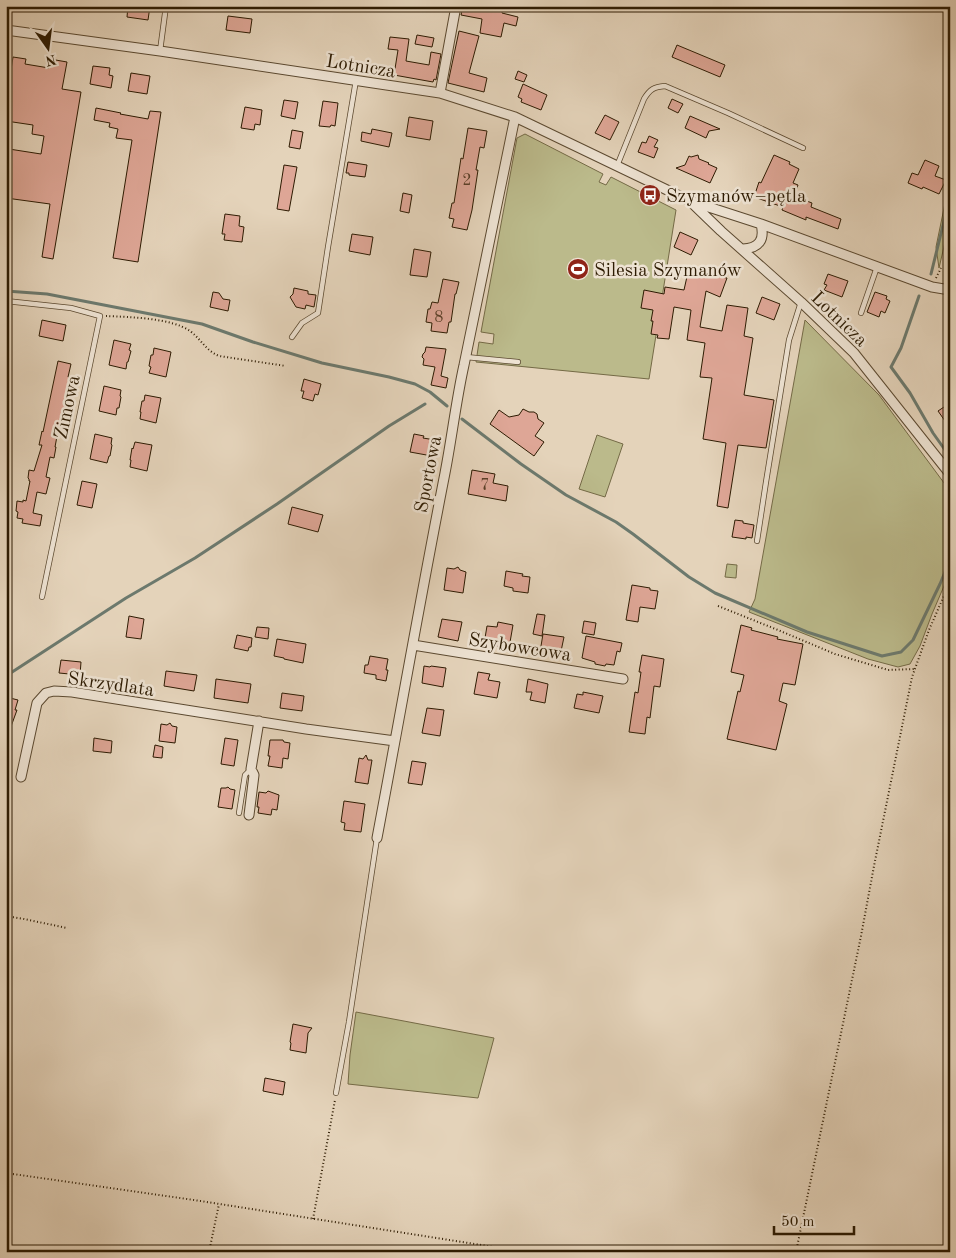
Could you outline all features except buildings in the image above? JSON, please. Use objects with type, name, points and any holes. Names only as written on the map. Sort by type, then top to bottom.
[{"type":"street","points":[[440,93],[456,6]]},
{"type":"street","name":"Lotnicza","points":[[6,30],[440,93],[516,117],[690,201],[761,224],[932,287],[950,290]]},
{"type":"street","name":"Sportowa","points":[[377,838],[466,357],[516,117]]},
{"type":"street","name":"Lotnicza","points":[[690,201],[854,353],[950,474]]},
{"type":"street","points":[[742,250],[750,249],[760,242],[763,236],[761,224]]},
{"type":"street","name":"Szybowcowa","points":[[413,645],[623,680]]},
{"type":"street","name":"Skrzydlata","points":[[21,777],[37,703],[46,692],[54,691],[72,692],[395,741]]},
{"type":"street","points":[[249,815],[254,775],[251,769],[259,721]]},
{"type":"lane","points":[[160,51],[166,6]]},
{"type":"lane","points":[[541,6],[550,9]]},
{"type":"lane","points":[[292,337],[302,323],[318,313],[356,80]]},
{"type":"lane","points":[[617,166],[648,92],[657,87],[665,86],[803,148]]},
{"type":"lane","points":[[861,313],[877,267]]},
{"type":"lane","points":[[6,300],[71,308],[100,316]]},
{"type":"lane","points":[[757,541],[789,340],[801,302]]},
{"type":"lane","name":"Zimowa","points":[[42,597],[100,316]]},
{"type":"lane","points":[[466,357],[518,362]]},
{"type":"lane","points":[[239,813],[245,775],[251,769]]},
{"type":"lane","points":[[336,1093],[349,1022],[377,838]]},
{"type":"path","points":[[100,316],[138,317],[173,324],[190,331],[206,348],[219,356],[286,366]]},
{"type":"path","points":[[796,1252],[912,677],[950,582]]},
{"type":"path","points":[[718,606],[835,654],[888,670],[915,669]]},
{"type":"path","points":[[6,916],[67,928]]},
{"type":"path","points":[[313,1218],[336,1093]]},
{"type":"path","points":[[6,1173],[313,1218],[526,1252]]},
{"type":"path","points":[[210,1252],[219,1204]]},
{"type":"shaded area","points":[[525,134],[603,174],[599,182],[606,185],[611,177],[676,210],[649,379],[476,362],[479,342],[493,344],[494,334],[481,332],[517,138]]},
{"type":"shaded area","points":[[950,179],[950,221],[939,268],[936,247]]},
{"type":"shaded area","points":[[805,320],[879,395],[950,491],[950,572],[920,646],[910,664],[898,667],[868,659],[749,612],[755,599]]},
{"type":"shaded area","points":[[597,435],[623,444],[605,497],[579,489]]},
{"type":"shaded area","points":[[727,564],[737,565],[736,578],[725,577]]},
{"type":"shaded area","points":[[356,1012],[494,1038],[478,1098],[348,1084]]},
{"type":"waterway","points":[[931,274],[948,205]]},
{"type":"waterway","points":[[6,291],[47,294],[202,324],[322,363],[415,384],[430,392],[447,406]]},
{"type":"waterway","points":[[919,296],[901,348],[891,367],[910,393],[933,433],[950,457]]},
{"type":"waterway","points":[[6,676],[126,598],[195,558],[389,426],[425,404]]},
{"type":"waterway","points":[[462,419],[521,464],[566,495],[616,522],[689,577],[715,593],[807,632],[882,656],[901,652],[913,640],[950,560]]},
{"type":"place","name":"Szymanów–pętla","points":[[650,195]]},
{"type":"place","name":"Silesia Szymanów","points":[[578,269]]}]
